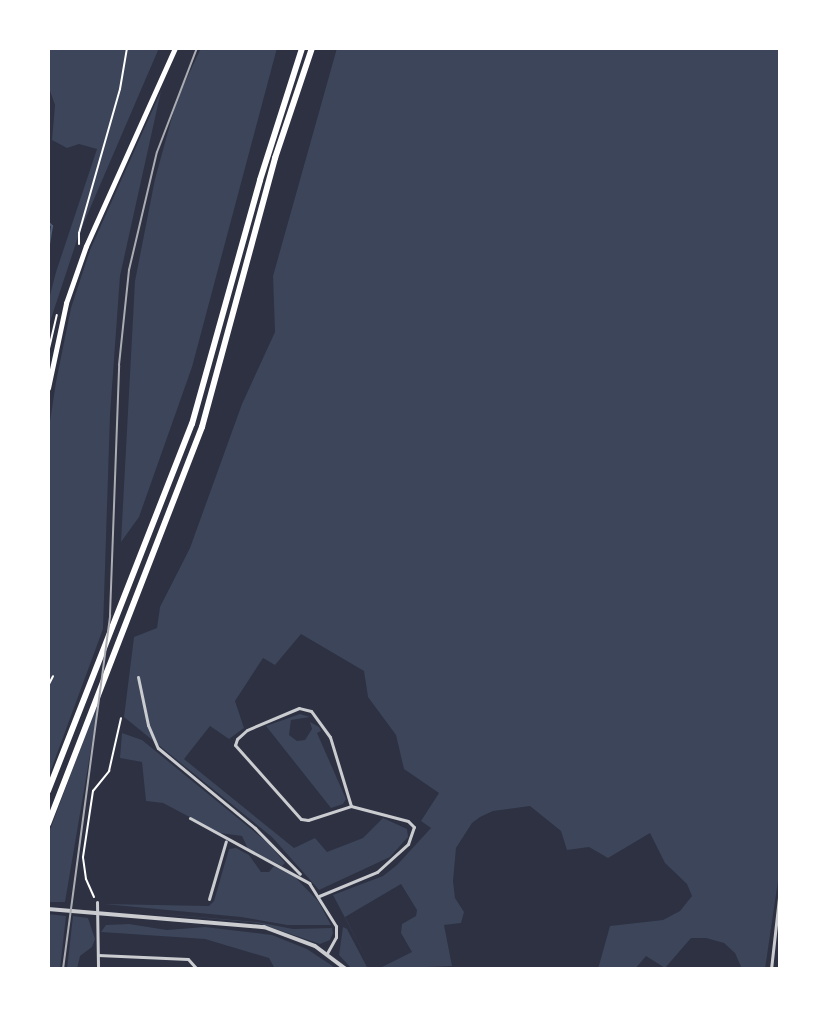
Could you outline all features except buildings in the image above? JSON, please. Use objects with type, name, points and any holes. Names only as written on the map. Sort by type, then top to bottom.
[{"type":"highway","points":[[48,791],[192,424],[260,180],[302,48]]},
{"type":"highway","points":[[48,824],[202,427],[275,158],[312,48]]},
{"type":"main road","points":[[48,388],[66,303],[86,246],[175,48]]},
{"type":"street","points":[[138,677],[148,725],[158,748],[262,834],[300,874]]},
{"type":"street","points":[[319,896],[377,872],[394,859],[413,837],[414,827],[408,821],[351,806],[308,820],[301,819],[235,745],[237,739],[247,730],[299,708],[311,711],[330,737],[351,806]]},
{"type":"street","points":[[190,818],[226,841],[305,881],[319,896],[337,928],[327,953]]},
{"type":"street","points":[[209,899],[226,841]]},
{"type":"street","points":[[771,969],[780,889]]},
{"type":"street","points":[[97,902],[98,969]]},
{"type":"street","points":[[48,909],[251,925],[288,933],[327,953],[346,969]]},
{"type":"street","points":[[98,955],[188,959],[197,969]]},
{"type":"path","points":[[80,247],[79,233],[120,89],[127,48]]},
{"type":"path","points":[[48,353],[59,308]]},
{"type":"path","points":[[48,686],[53,676]]},
{"type":"path","points":[[97,902],[86,879],[83,857],[93,791],[109,771],[121,718]]},
{"type":"shaded area","points":[[48,48],[159,48],[79,234],[48,328],[48,303],[56,272],[97,149],[79,144],[67,148],[52,140],[55,105],[48,85]]},
{"type":"shaded area","points":[[201,48],[277,48],[192,367],[139,517],[121,542],[135,281],[155,179],[177,99]]},
{"type":"shaded area","points":[[337,48],[780,48],[780,867],[765,969],[742,969],[735,953],[724,943],[691,938],[665,968],[646,956],[635,969],[598,969],[610,926],[663,920],[680,911],[692,896],[687,884],[665,863],[650,833],[608,858],[589,847],[567,850],[561,831],[530,806],[493,811],[480,817],[472,823],[456,848],[455,898],[464,912],[461,923],[444,925],[452,966],[378,969],[412,952],[401,933],[402,924],[416,916],[417,910],[401,884],[345,917],[372,969],[333,895],[383,876],[397,865],[431,828],[421,821],[439,793],[404,769],[396,735],[368,697],[364,671],[301,634],[275,665],[263,658],[235,701],[244,728],[229,739],[210,726],[184,759],[294,848],[315,838],[327,852],[363,838],[383,818],[407,829],[408,837],[390,857],[319,890],[272,837],[124,717],[134,637],[157,628],[160,607],[190,548],[242,404],[275,332],[273,276]]},
{"type":"shaded area","points":[[161,91],[120,276],[110,415],[103,629],[48,778],[48,435],[56,382],[71,308],[90,250]]},
{"type":"shaded area","points":[[100,696],[65,902],[48,902],[48,835]]},
{"type":"shaded area","points":[[300,714],[310,717],[291,720],[289,735],[297,741],[305,740],[312,729],[310,722],[319,727],[321,731],[317,733],[346,799],[343,804],[331,808],[266,726]]},
{"type":"shaded area","points":[[122,733],[142,740],[267,842],[285,863],[282,866],[248,849],[242,836],[220,833],[163,803],[146,801],[142,762],[120,758]]},
{"type":"shaded area","points":[[236,848],[249,855],[261,872],[269,872],[274,866],[295,877],[318,901],[331,925],[287,925],[241,917],[104,904],[209,906],[214,901],[229,849]]},
{"type":"shaded area","points":[[142,912],[257,922],[293,929],[332,928],[333,933],[330,940],[320,944],[258,923]]},
{"type":"shaded area","points":[[48,914],[66,916],[60,969],[48,969]]},
{"type":"shaded area","points":[[73,916],[88,918],[95,939],[92,947],[80,956],[77,969],[67,969]]},
{"type":"shaded area","points":[[129,924],[167,930],[205,927],[272,935],[307,949],[337,969],[275,969],[269,958],[205,939],[101,932],[106,925]]},
{"type":"shaded area","points":[[343,927],[347,929],[368,969],[352,969],[339,955]]},
{"type":"waterway","points":[[48,222],[52,226],[48,250]]},
{"type":"railway","points":[[63,969],[110,615],[119,365],[129,270],[157,152],[197,48]]}]
